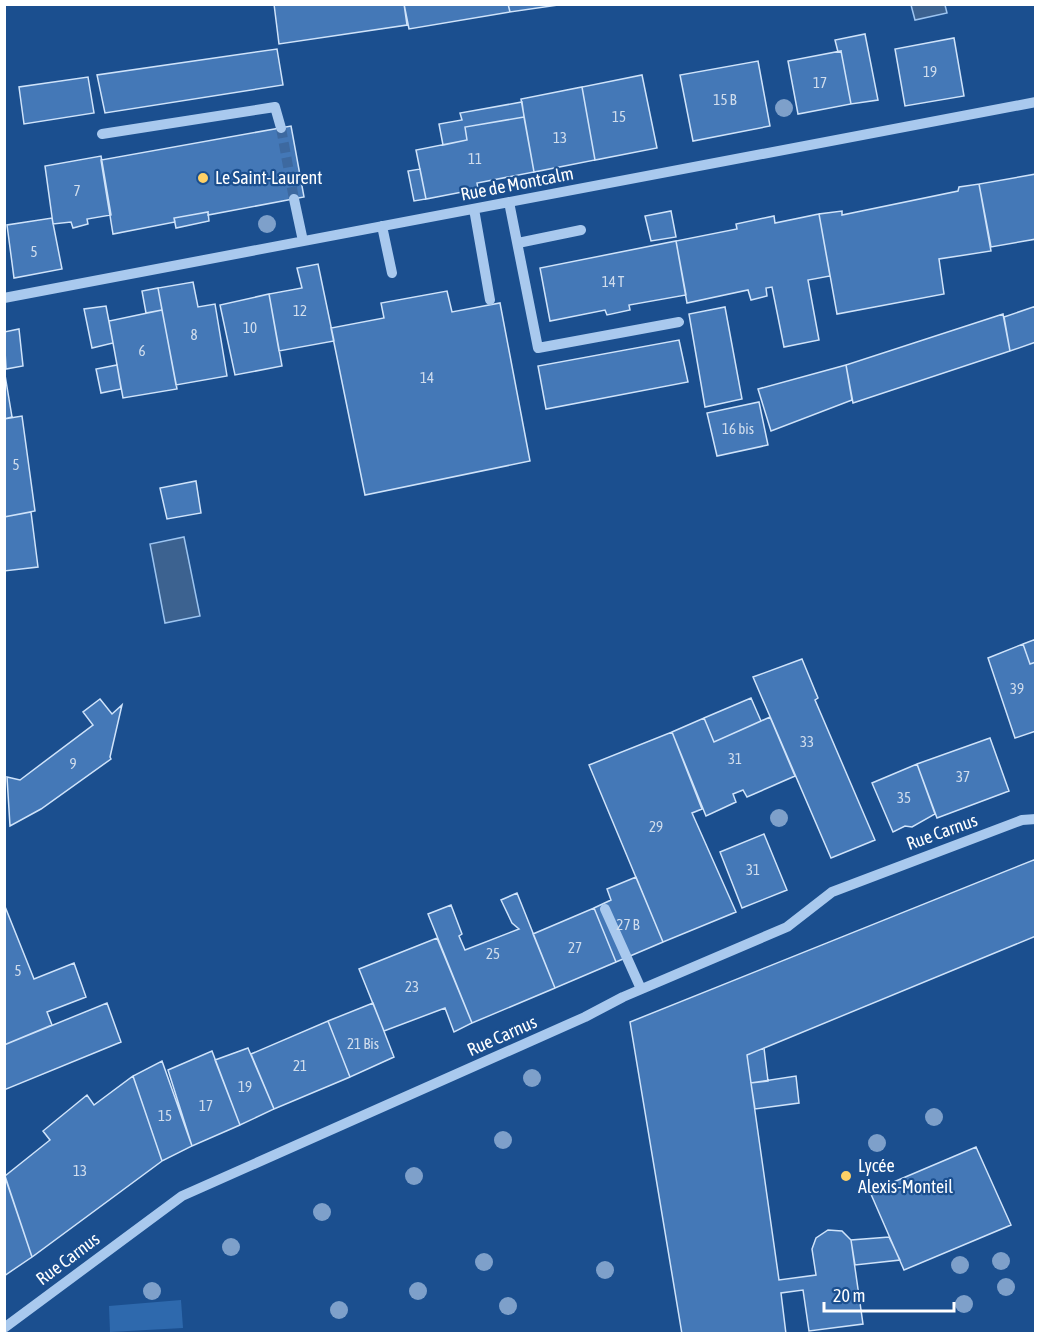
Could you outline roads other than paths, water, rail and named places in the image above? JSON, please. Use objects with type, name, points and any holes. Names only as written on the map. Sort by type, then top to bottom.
[{"type":"street","name":"Rue de Montcalm","points":[[4,298],[1035,102]]},
{"type":"street","points":[[102,134],[275,107],[280,128]]},
{"type":"street","points":[[294,199],[303,241]]},
{"type":"street","points":[[509,202],[538,348],[679,322]]},
{"type":"street","points":[[474,209],[490,300]]},
{"type":"street","points":[[382,226],[392,273]]},
{"type":"street","points":[[518,243],[581,230]]},
{"type":"street","name":"Rue Carnus","points":[[4,1328],[182,1196],[585,1017],[641,989],[787,927],[832,892],[1022,820],[1035,819]]},
{"type":"street","points":[[604,909],[641,989]]},
{"type":"tunnel","points":[[281,128],[294,199]]},
{"type":"place","name":"Le Saint-Laurent","points":[[203,178]]},
{"type":"place","name":"Lycée Alexis-Monteil","points":[[846,1176]]}]
